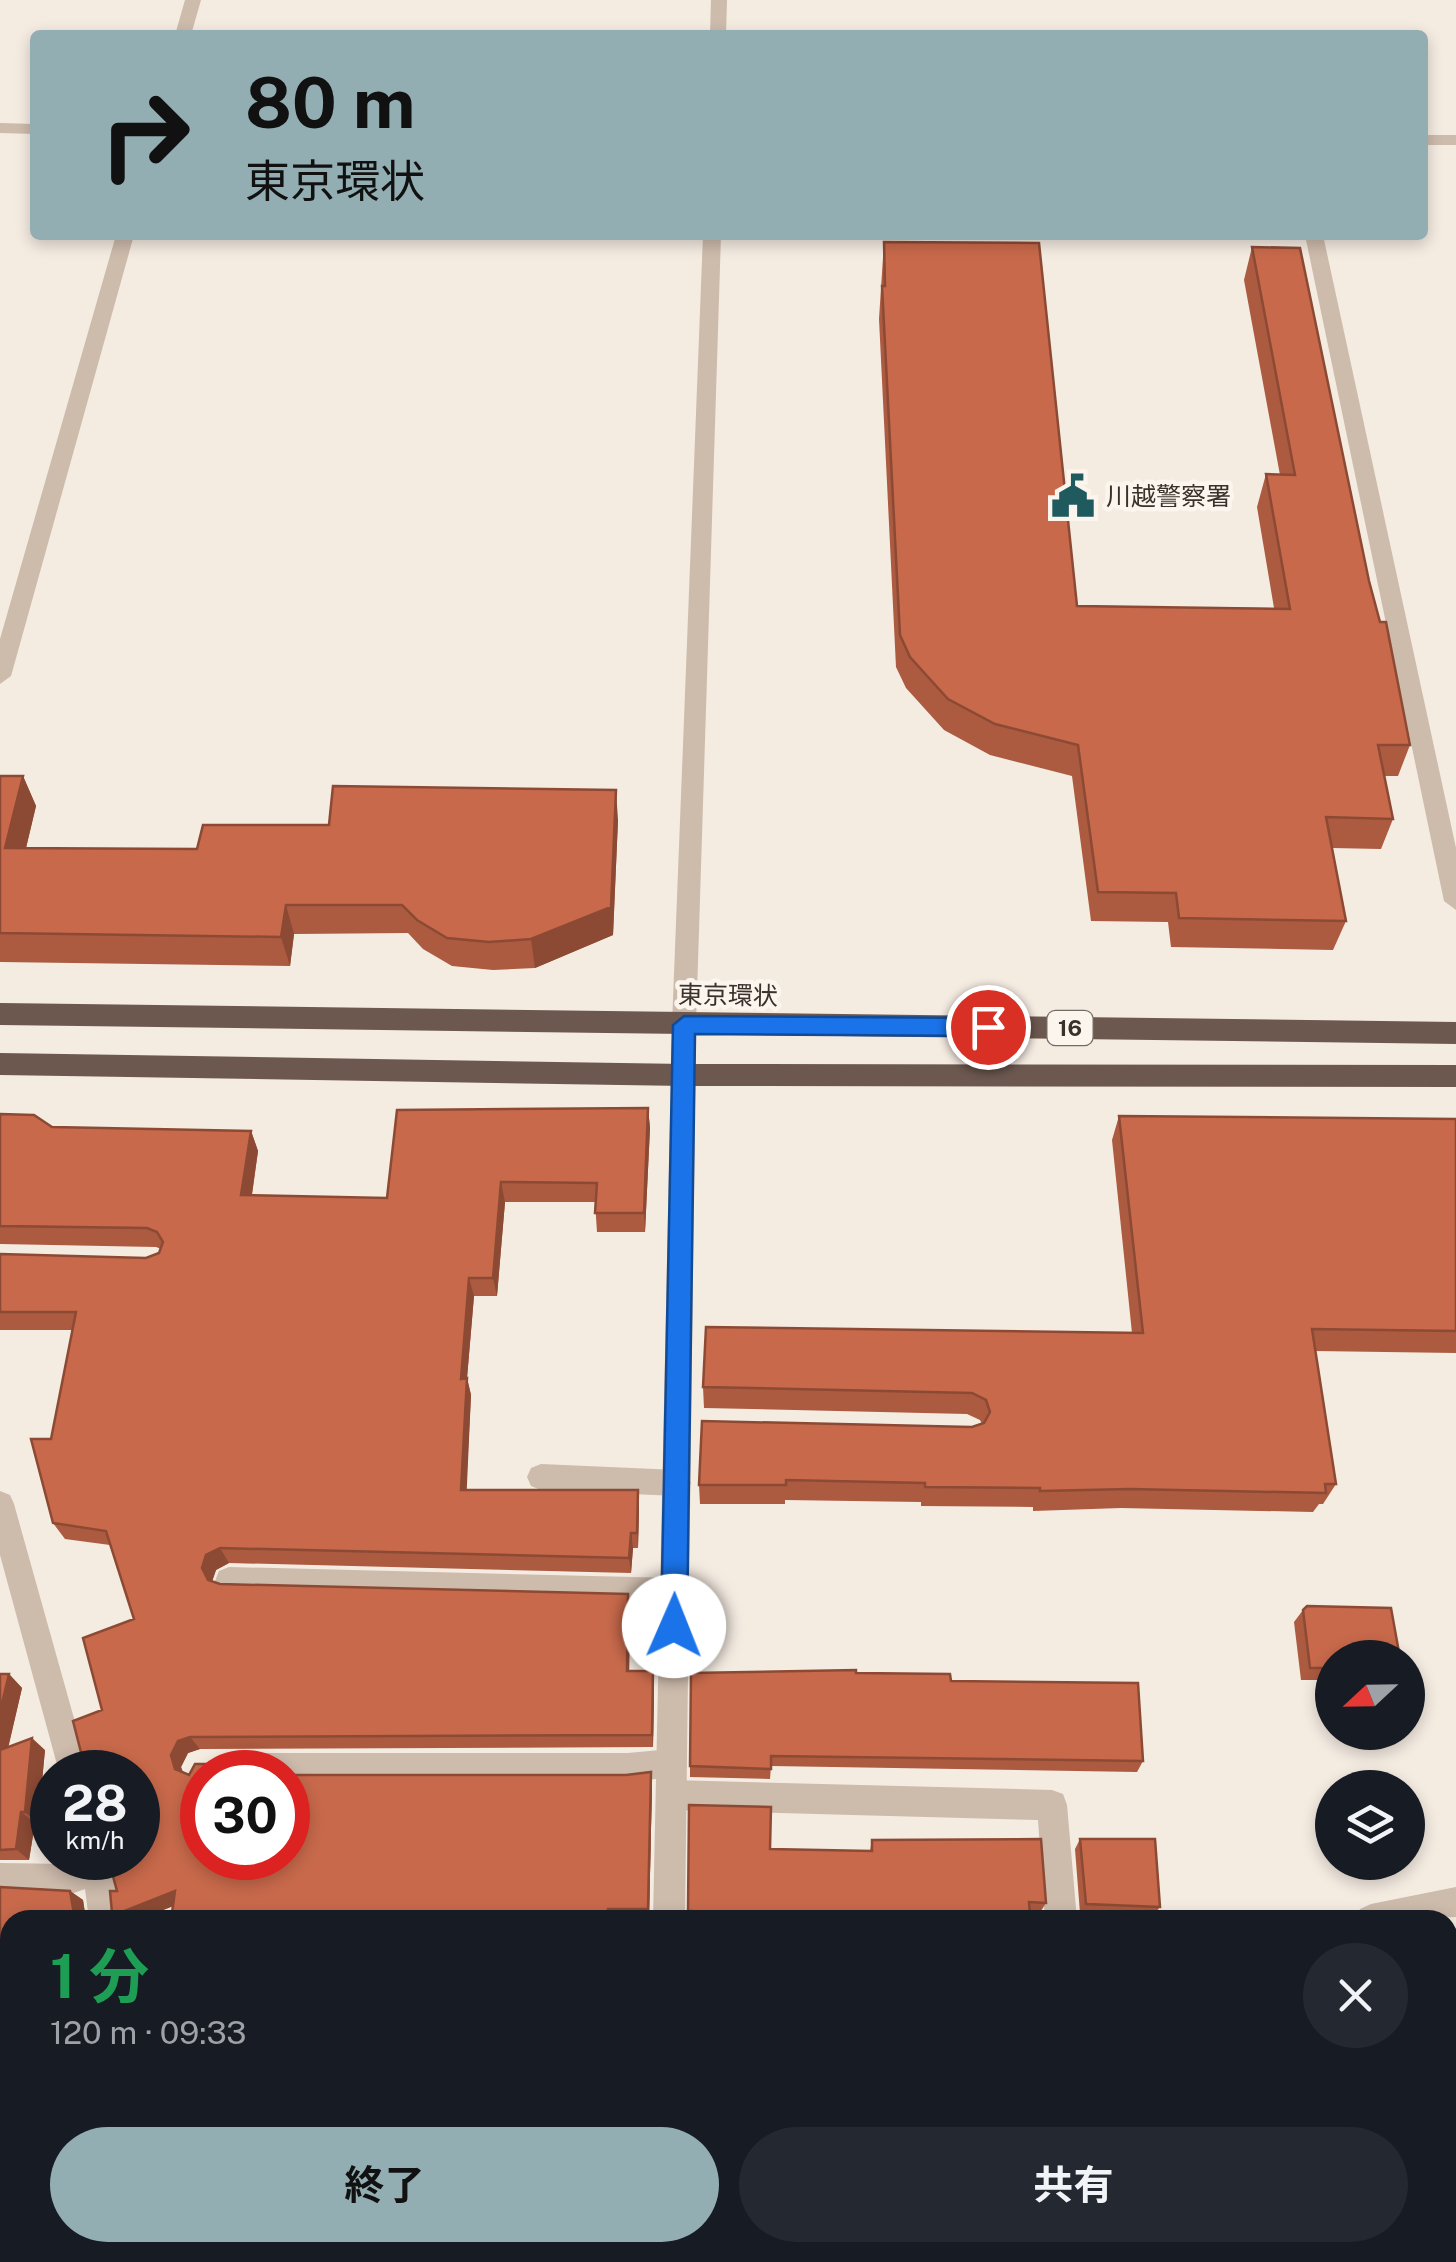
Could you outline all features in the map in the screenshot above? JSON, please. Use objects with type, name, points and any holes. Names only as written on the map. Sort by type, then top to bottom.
[{"type":"highway","name":"東京環状","points":[[0,1014],[1456,1033]]},
{"type":"highway","name":"16","points":[[0,1064],[685,1075],[1456,1076]]},
{"type":"street","points":[[183,30],[192,0]]},
{"type":"street","points":[[718,30],[719,0]]},
{"type":"street","points":[[0,128],[30,129]]},
{"type":"street","points":[[1428,140],[1456,140]]},
{"type":"street","points":[[0,676],[125,240]]},
{"type":"street","points":[[669,1910],[677,1484],[688,1424],[684,1025],[712,240]]},
{"type":"street","points":[[1315,240],[1456,901]]},
{"type":"street","points":[[540,1477],[677,1484]]},
{"type":"street","points":[[0,1504],[68,1750]]},
{"type":"street","points":[[229,1581],[675,1592]]},
{"type":"street","points":[[310,1768],[628,1768],[671,1779],[1052,1805],[1059,1910]]},
{"type":"street","points":[[0,1878],[30,1878]]},
{"type":"street","points":[[100,1880],[104,1910]]},
{"type":"street","points":[[1418,1910],[1456,1902]]},
{"type":"building","points":[[884,242],[1039,243],[1077,606],[1290,609],[1266,474],[1295,475],[1252,247],[1300,248],[1369,581],[1380,622],[1386,622],[1410,745],[1378,745],[1393,819],[1326,817],[1346,921],[1179,918],[1176,893],[1098,892],[1078,745],[995,724],[948,699],[910,657],[900,635],[882,286]]},
{"type":"building","points":[[0,776],[23,776],[5,848],[197,849],[203,825],[329,825],[333,786],[616,790],[611,907],[531,939],[489,942],[447,938],[417,920],[402,905],[286,905],[281,937],[0,933]]},
{"type":"building","points":[[648,1108],[644,1213],[595,1213],[597,1183],[501,1182],[493,1278],[469,1278],[461,1379],[467,1378],[461,1490],[638,1490],[637,1533],[631,1533],[629,1558],[220,1548],[206,1555],[202,1568],[208,1580],[220,1584],[628,1594],[627,1671],[653,1671],[652,1735],[190,1737],[178,1741],[171,1755],[175,1769],[180,1771],[180,1880],[310,1880],[310,1775],[651,1772],[648,1909],[172,1910],[175,1891],[127,1910],[112,1910],[110,1891],[117,1891],[114,1880],[160,1880],[160,1750],[80,1750],[73,1721],[102,1710],[83,1638],[134,1619],[106,1531],[53,1523],[31,1439],[51,1439],[76,1312],[0,1312],[0,1254],[146,1258],[159,1253],[163,1242],[157,1232],[147,1228],[0,1226],[0,1114],[34,1115],[52,1127],[251,1131],[241,1195],[387,1198],[397,1110]]},
{"type":"building","points":[[1119,1116],[1456,1119],[1456,1331],[1312,1329],[1336,1484],[1325,1484],[1326,1493],[1040,1491],[925,1487],[925,1483],[786,1480],[786,1485],[699,1485],[702,1421],[972,1427],[984,1423],[990,1412],[986,1400],[972,1393],[703,1387],[706,1327],[1143,1333]]},
{"type":"building","points":[[1307,1606],[1391,1608],[1397,1640],[1315,1640],[1315,1668],[1310,1668],[1303,1610]]},
{"type":"building","points":[[856,1670],[950,1674],[951,1681],[1138,1683],[1143,1761],[771,1756],[771,1769],[690,1766],[691,1673]]},
{"type":"building","points":[[0,1674],[9,1674],[0,1712]]},
{"type":"building","points":[[32,1738],[25,1812],[21,1812],[16,1849],[0,1850],[0,1750]]},
{"type":"building","points":[[689,1805],[771,1807],[770,1849],[872,1851],[872,1840],[1041,1839],[1046,1903],[1029,1902],[1030,1910],[688,1910]]},
{"type":"building","points":[[1080,1839],[1155,1839],[1160,1907],[1086,1904]]},
{"type":"building","points":[[0,1887],[70,1891],[73,1910],[0,1910]]},
{"type":"place","name":"川越警察署","points":[[1073,496]]},
{"type":"route","points":[[674,1626],[684,1025],[988,1027]]}]
